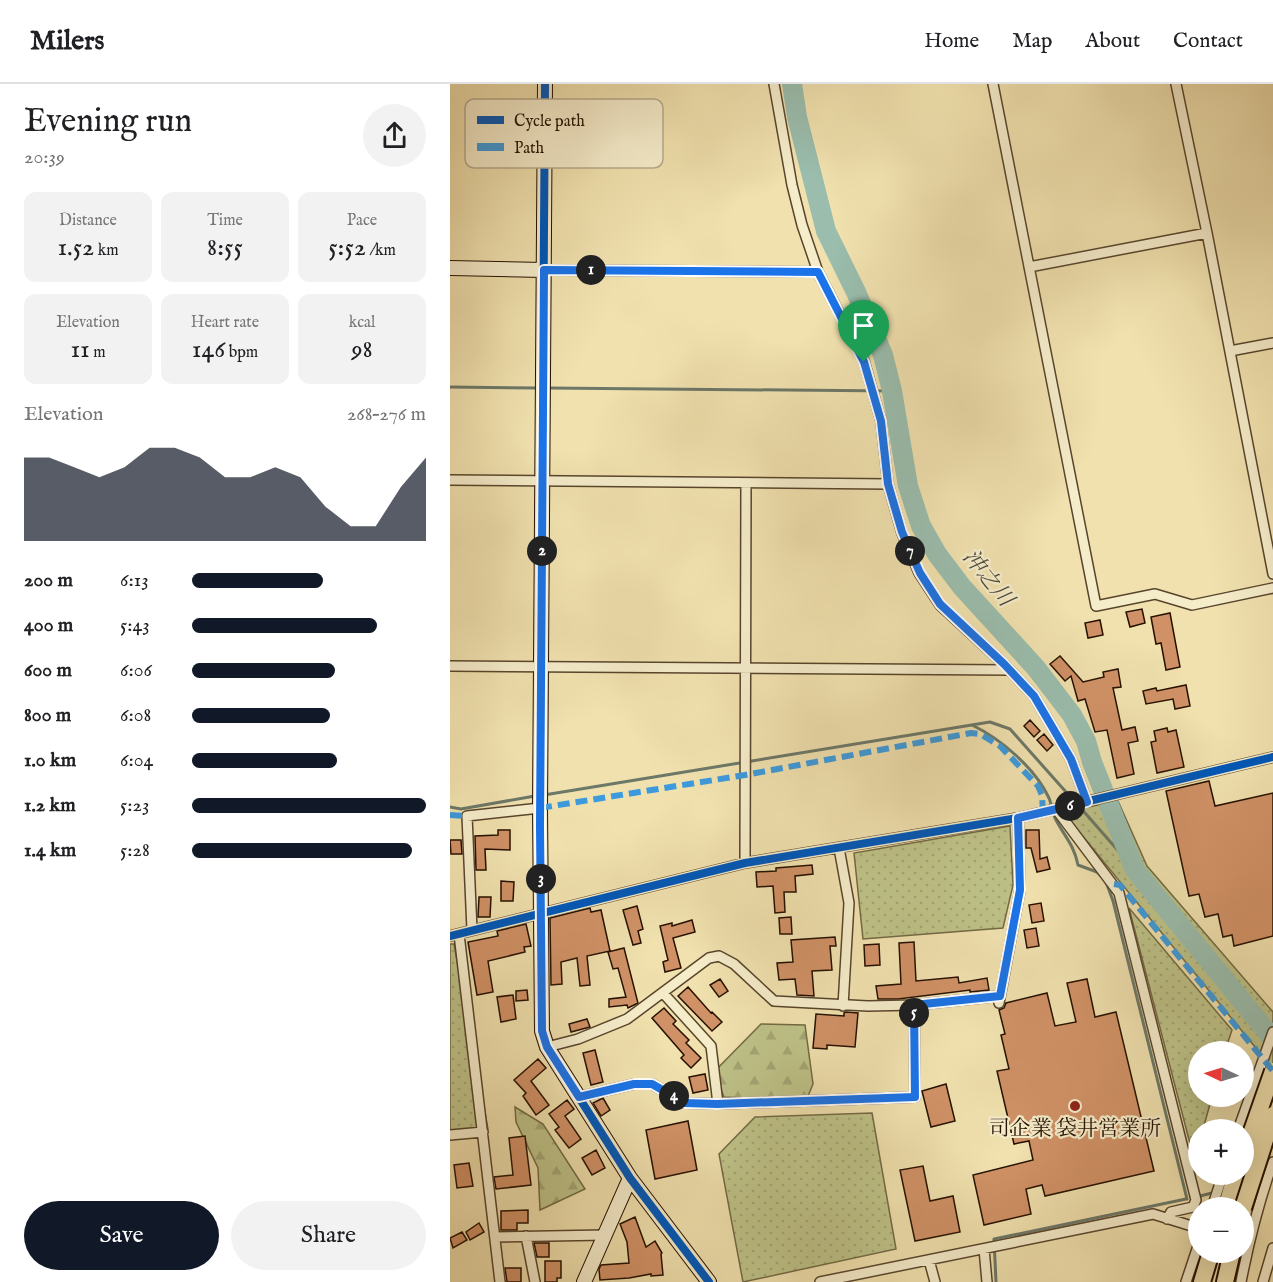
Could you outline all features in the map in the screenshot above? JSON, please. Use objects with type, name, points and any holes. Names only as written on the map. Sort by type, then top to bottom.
[{"type":"highway","points":[[1253,1119],[1265,1072]]},
{"type":"highway","points":[[1247,1197],[1273,1115]]},
{"type":"highway","points":[[1202,1282],[1210,1263]]},
{"type":"highway","points":[[1210,1282],[1213,1263]]},
{"type":"highway","points":[[1227,1282],[1231,1263]]},
{"type":"street","points":[[545,84],[545,99]]},
{"type":"street","points":[[774,84],[792,185],[802,225],[818,272],[864,362],[881,421],[888,484],[902,532],[920,573],[940,604],[1034,696],[1071,759],[1087,802]]},
{"type":"street","points":[[993,84],[1096,606],[1155,594],[1192,605],[1273,588]]},
{"type":"street","points":[[1176,84],[1273,573]]},
{"type":"street","points":[[545,168],[540,806],[542,1031],[547,1047],[630,1179],[709,1282]]},
{"type":"street","points":[[1029,267],[1207,232]]},
{"type":"street","points":[[450,268],[818,272]]},
{"type":"street","points":[[1230,351],[1273,343]]},
{"type":"street","points":[[450,480],[888,484]]},
{"type":"street","points":[[745,863],[746,483]]},
{"type":"street","points":[[450,666],[1010,670]]},
{"type":"street","points":[[500,1282],[483,1132],[454,935],[745,863],[1018,818],[1273,757]]},
{"type":"street","points":[[472,930],[467,816],[540,806]]},
{"type":"street","points":[[1056,809],[1119,893],[1196,1200],[1193,1207],[1171,1212],[1167,1219]]},
{"type":"street","points":[[547,1047],[578,1039],[627,1020],[709,958],[719,956],[734,964],[774,1000],[843,1006],[1000,1000],[1020,890],[1018,818]]},
{"type":"street","points":[[839,848],[849,903],[843,1006]]},
{"type":"street","points":[[663,993],[711,1046],[717,1104]]},
{"type":"street","points":[[579,1097],[634,1084],[652,1084],[685,1103],[717,1104],[915,1097],[914,1005]]},
{"type":"street","points":[[1243,1119],[1265,1072],[1273,1032]]},
{"type":"street","points":[[450,1135],[483,1132]]},
{"type":"street","points":[[1241,1282],[1250,1237],[1273,1162]]},
{"type":"street","points":[[584,1282],[630,1179]]},
{"type":"street","points":[[822,1282],[1153,1214],[1188,1225]]},
{"type":"street","points":[[495,1237],[605,1234]]},
{"type":"street","points":[[526,1236],[535,1282]]},
{"type":"street","points":[[1263,1282],[1273,1248]]},
{"type":"street","points":[[984,1249],[987,1282]]},
{"type":"street","points":[[929,1260],[935,1282]]},
{"type":"street","points":[[1186,1282],[1192,1263]]},
{"type":"street","points":[[874,1271],[878,1282]]},
{"type":"green space","points":[[1118,801],[1147,866],[1273,1012],[1273,1069],[1254,1046],[1254,1041],[1250,1041],[1063,812]]},
{"type":"green space","points":[[1010,826],[1013,885],[1003,928],[863,939],[854,853]]},
{"type":"green space","points":[[1129,908],[1232,1030],[1228,1041],[1188,1041],[1188,1107],[1209,1107],[1206,1119],[1188,1119],[1188,1136]]},
{"type":"green space","points":[[450,944],[454,944],[488,1129],[450,1134]]},
{"type":"green space","points":[[761,1024],[805,1025],[813,1084],[806,1101],[724,1097],[714,1072]]},
{"type":"green space","points":[[515,1107],[543,1124],[585,1189],[540,1210],[538,1168],[516,1122]]},
{"type":"green space","points":[[872,1113],[896,1249],[743,1282],[719,1154],[755,1117]]},
{"type":"building","points":[[1142,609],[1145,623],[1130,627],[1126,612]]},
{"type":"building","points":[[1170,613],[1180,667],[1166,670],[1161,643],[1156,644],[1151,617]]},
{"type":"building","points":[[1100,620],[1103,635],[1088,638],[1085,623]]},
{"type":"building","points":[[1060,656],[1083,682],[1104,677],[1103,672],[1118,669],[1121,687],[1113,688],[1122,730],[1135,727],[1138,741],[1128,743],[1134,774],[1117,778],[1107,730],[1095,732],[1085,699],[1078,701],[1071,676],[1065,681],[1050,664]]},
{"type":"building","points":[[1186,685],[1190,706],[1175,709],[1173,699],[1146,704],[1143,691],[1156,688],[1157,691]]},
{"type":"building","points":[[1030,720],[1040,731],[1034,737],[1024,726]]},
{"type":"building","points":[[1167,728],[1168,732],[1176,730],[1184,767],[1157,773],[1151,742],[1156,741],[1154,731]]},
{"type":"building","points":[[1044,734],[1053,745],[1047,751],[1037,740]]},
{"type":"building","points":[[1209,781],[1215,806],[1273,793],[1273,936],[1234,946],[1232,935],[1223,937],[1218,914],[1205,917],[1199,894],[1189,896],[1166,791]]},
{"type":"building","points":[[498,830],[510,830],[510,850],[485,849],[486,870],[476,870],[475,836],[498,835]]},
{"type":"building","points":[[1026,830],[1039,830],[1040,859],[1047,857],[1050,869],[1037,872],[1031,848],[1026,848]]},
{"type":"building","points":[[450,840],[461,840],[462,854],[451,854]]},
{"type":"building","points":[[812,865],[813,874],[795,876],[796,892],[784,892],[785,912],[775,913],[773,886],[757,887],[756,872]]},
{"type":"building","points":[[501,881],[514,882],[513,901],[501,901]]},
{"type":"building","points":[[479,897],[491,897],[490,917],[478,917]]},
{"type":"building","points":[[1041,903],[1044,921],[1032,923],[1029,905]]},
{"type":"building","points":[[637,906],[643,929],[638,931],[641,943],[633,945],[623,910]]},
{"type":"building","points":[[590,908],[591,912],[601,910],[610,951],[587,956],[590,985],[580,986],[577,958],[561,962],[562,984],[551,985],[550,918]]},
{"type":"building","points":[[791,917],[792,934],[780,934],[779,918]]},
{"type":"building","points":[[692,920],[695,932],[673,938],[681,968],[665,972],[663,962],[668,960],[660,926],[672,923],[672,926]]},
{"type":"building","points":[[526,924],[531,946],[524,947],[525,952],[488,961],[493,992],[477,995],[468,942],[498,936],[497,931]]},
{"type":"building","points":[[1036,928],[1039,946],[1027,948],[1024,930]]},
{"type":"building","points":[[835,937],[836,946],[830,946],[832,970],[812,971],[814,996],[797,995],[795,979],[779,980],[777,963],[793,962],[791,940]]},
{"type":"building","points":[[914,942],[916,981],[958,977],[959,983],[987,978],[989,990],[878,999],[876,986],[901,984],[899,943]]},
{"type":"building","points":[[879,944],[880,965],[865,966],[864,945]]},
{"type":"building","points":[[624,948],[638,1003],[628,1008],[627,1005],[609,1007],[609,999],[626,997],[618,968],[613,969],[608,952]]},
{"type":"building","points":[[720,979],[728,991],[719,997],[710,985]]},
{"type":"building","points":[[1087,979],[1095,1017],[1116,1012],[1154,1171],[1045,1196],[1042,1185],[1026,1189],[1031,1214],[984,1225],[973,1175],[1033,1160],[1029,1141],[1014,1144],[997,1071],[1009,1069],[1001,1035],[1005,1034],[999,1010],[1004,1008],[1006,1003],[1047,993],[1055,1026],[1076,1022],[1067,983]]},
{"type":"building","points":[[688,987],[722,1022],[712,1031],[678,996]]},
{"type":"building","points":[[527,990],[528,1000],[516,1001],[516,991]]},
{"type":"building","points":[[513,995],[516,1019],[501,1022],[497,997]]},
{"type":"building","points":[[664,1008],[676,1021],[673,1024],[689,1040],[686,1043],[701,1058],[691,1068],[681,1058],[684,1055],[652,1018]]},
{"type":"building","points":[[846,1012],[858,1013],[855,1047],[827,1045],[827,1049],[813,1048],[816,1014],[844,1016]]},
{"type":"building","points":[[587,1019],[590,1027],[571,1032],[569,1024]]},
{"type":"building","points":[[595,1050],[603,1082],[591,1085],[583,1053]]},
{"type":"building","points":[[538,1059],[546,1068],[531,1081],[549,1105],[536,1115],[523,1096],[526,1093],[514,1080]]},
{"type":"building","points":[[705,1074],[708,1090],[693,1093],[689,1077]]},
{"type":"building","points":[[946,1084],[955,1121],[931,1127],[922,1091]]},
{"type":"building","points":[[603,1098],[610,1110],[601,1116],[593,1103]]},
{"type":"building","points":[[567,1100],[574,1109],[565,1116],[581,1139],[569,1148],[555,1130],[559,1127],[549,1114]]},
{"type":"building","points":[[688,1121],[697,1170],[655,1179],[646,1130]]},
{"type":"building","points":[[525,1136],[531,1185],[496,1189],[494,1177],[513,1175],[509,1138]]},
{"type":"building","points":[[596,1150],[605,1168],[592,1175],[582,1158]]},
{"type":"building","points":[[469,1163],[473,1186],[457,1188],[454,1165]]},
{"type":"building","points":[[923,1166],[930,1201],[953,1196],[960,1232],[915,1241],[900,1170]]},
{"type":"building","points":[[528,1210],[528,1223],[517,1223],[517,1230],[501,1230],[501,1211]]},
{"type":"building","points":[[635,1217],[646,1247],[655,1241],[662,1253],[663,1275],[651,1276],[651,1274],[600,1280],[601,1265],[629,1263],[627,1242],[620,1224]]},
{"type":"building","points":[[479,1223],[484,1232],[470,1240],[466,1232]]},
{"type":"building","points":[[462,1232],[467,1240],[453,1248],[450,1238]]},
{"type":"building","points":[[534,1243],[549,1243],[549,1257],[537,1257]]},
{"type":"building","points":[[545,1261],[561,1261],[561,1278],[557,1278],[557,1282],[545,1282]]},
{"type":"building","points":[[505,1268],[521,1268],[521,1282],[507,1282]]},
{"type":"waterway","name":"沖之川","points":[[792,84],[797,117],[826,231],[883,355],[892,391],[908,486],[921,526],[937,554],[962,587],[1036,668],[1072,715],[1086,741],[1092,762],[1135,870],[1273,1039]]},
{"type":"waterway","points":[[450,387],[538,388]]},
{"type":"waterway","points":[[548,388],[892,391]]},
{"type":"waterway","points":[[544,795],[990,722],[1010,729],[1074,801]]},
{"type":"waterway","points":[[972,725],[1005,746],[1026,765],[1049,798],[1055,817],[1072,846],[1078,865],[1097,872],[1102,877]]},
{"type":"waterway","points":[[450,807],[461,809],[535,796]]},
{"type":"waterway","points":[[1079,806],[1135,870]]},
{"type":"waterway","points":[[1106,882],[1113,901],[1187,1199]]},
{"type":"waterway","points":[[1196,1197],[1216,1192]]},
{"type":"waterway","points":[[996,1282],[994,1239],[1186,1199]]},
{"type":"marked path","points":[[540,808],[745,775],[971,733],[980,734],[1000,746],[1038,786],[1042,795],[1043,812]]},
{"type":"marked path","points":[[450,815],[467,816]]},
{"type":"marked path","points":[[1114,884],[1120,885],[1273,1071]]},
{"type":"cycle path","points":[[545,84],[545,99]]},
{"type":"cycle path","points":[[544,168],[540,808],[542,1031],[547,1047],[630,1178],[709,1282]]},
{"type":"cycle path","points":[[450,936],[745,863],[1018,818],[1273,757]]},
{"type":"place","name":"司企業 袋井営業所","points":[[1075,1106]]},
{"type":"route","points":[[544,270],[818,272],[864,362],[881,421],[888,484],[902,532],[920,573],[940,604],[1004,664],[1034,696],[1071,759],[1087,802],[1018,818],[1020,890],[1000,996],[914,1005],[915,1097],[717,1104],[685,1103],[652,1084],[634,1084],[579,1097],[547,1047],[542,1031],[540,826],[544,270]]}]
